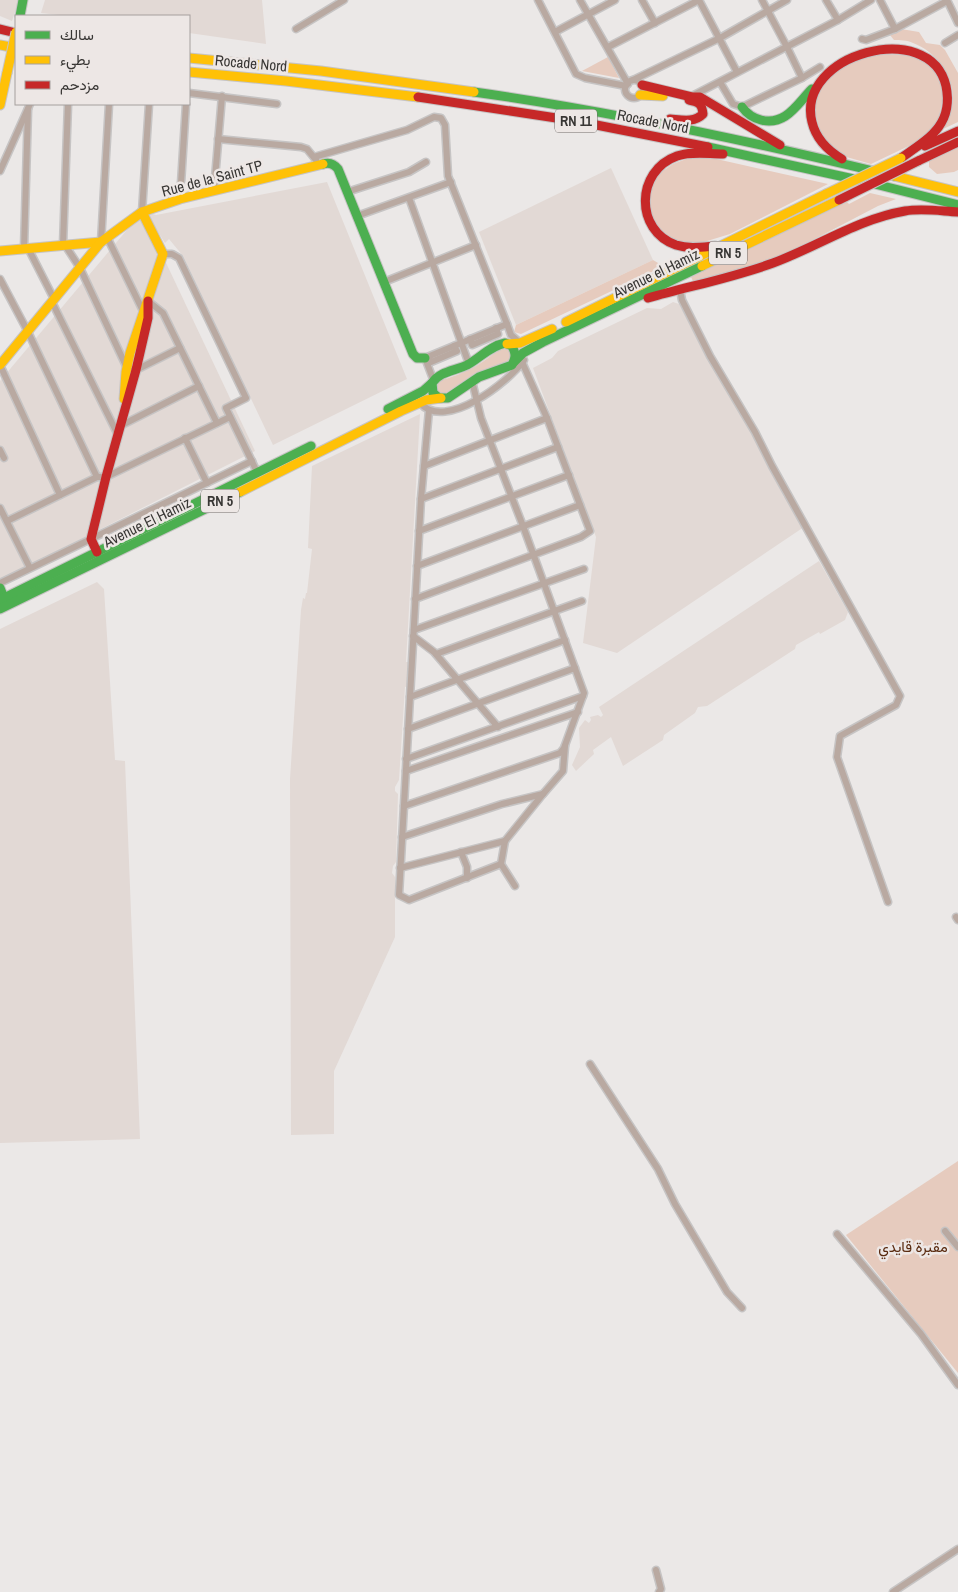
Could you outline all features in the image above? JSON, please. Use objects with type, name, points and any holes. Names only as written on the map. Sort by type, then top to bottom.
[{"type":"main road","points":[[0,29],[15,33]]},
{"type":"main road","points":[[0,105],[15,37]]},
{"type":"main road","points":[[0,45],[15,48]]},
{"type":"main road","points":[[742,107],[749,116],[765,122],[778,120],[790,114],[808,92],[835,67],[865,53],[898,48],[914,51],[927,58],[938,68],[947,85],[949,102],[945,118],[938,129],[931,137],[901,158]]},
{"type":"main road","name":"Rocade Nord","points":[[190,58],[331,72],[499,96],[646,120],[785,149],[958,192]]},
{"type":"main road","name":"Rocade Nord","points":[[190,72],[284,80],[526,112],[654,134],[758,156],[958,205]]},
{"type":"main road","points":[[818,83],[811,97],[811,123],[821,142],[832,154],[854,165]]},
{"type":"main road","points":[[632,84],[692,97],[700,97],[785,149]]},
{"type":"main road","points":[[640,95],[696,101],[703,108],[702,116],[695,120],[646,120]]},
{"type":"main road","name":"RN 5","points":[[507,344],[520,343],[543,334],[958,131]]},
{"type":"main road","name":"Avenue el Hamiz","points":[[472,381],[518,362],[529,350],[542,342],[958,142]]},
{"type":"main road","points":[[724,244],[697,248],[674,244],[661,236],[651,226],[644,209],[646,187],[654,172],[671,158],[701,153],[758,156]]},
{"type":"main road","name":"Rue de la Saint TP","points":[[0,365],[104,240],[142,212],[180,199],[317,161],[332,164],[338,169],[347,192]]},
{"type":"main road","points":[[347,192],[413,354],[417,358],[426,358]]},
{"type":"main road","points":[[617,307],[746,273],[774,263],[872,220],[891,214],[907,211],[958,212]]},
{"type":"main road","points":[[97,552],[91,539],[119,431],[143,311],[163,254],[142,212]]},
{"type":"main road","points":[[0,251],[104,240]]},
{"type":"main road","points":[[132,369],[148,318],[148,301]]},
{"type":"main road","points":[[442,398],[433,393],[433,381],[438,375],[469,364],[498,344],[507,344],[514,350],[518,362]]},
{"type":"main road","name":"RN 5","points":[[2,599],[417,394],[433,381]]},
{"type":"main road","name":"Avenue El Hamiz","points":[[0,609],[420,403],[429,399],[450,397],[472,381]]},
{"type":"main road","points":[[0,588],[2,599]]},
{"type":"street","points":[[296,29],[344,0]]},
{"type":"street","points":[[538,0],[576,74],[585,78],[632,84],[643,90],[640,95],[635,97],[630,96],[626,91],[632,84],[787,0]]},
{"type":"street","points":[[580,0],[632,84]]},
{"type":"street","points":[[555,32],[588,15],[604,2],[615,0]]},
{"type":"street","points":[[642,0],[655,23]]},
{"type":"street","points":[[608,48],[698,0],[737,72]]},
{"type":"street","points":[[762,0],[788,47],[802,78]]},
{"type":"street","points":[[826,0],[838,20]]},
{"type":"street","points":[[692,97],[788,47],[872,0]]},
{"type":"street","points":[[880,0],[895,28]]},
{"type":"street","points":[[862,38],[866,40],[895,28],[947,1],[958,23]]},
{"type":"street","points":[[945,43],[958,35]]},
{"type":"street","points":[[720,82],[733,104],[742,107],[802,78],[820,67]]},
{"type":"street","points":[[190,93],[277,104]]},
{"type":"street","points":[[214,190],[222,96]]},
{"type":"street","points":[[68,105],[64,245],[80,268],[132,369],[180,348]]},
{"type":"street","points":[[109,105],[104,240],[143,311]]},
{"type":"street","points":[[142,212],[149,105]]},
{"type":"street","points":[[180,199],[186,105]]},
{"type":"street","points":[[0,171],[29,106]]},
{"type":"street","points":[[29,106],[26,248],[119,431],[199,386]]},
{"type":"street","points":[[218,139],[301,147],[307,149],[317,161],[406,130],[434,117],[440,118],[445,125],[448,176],[507,324],[512,335],[520,343]]},
{"type":"street","points":[[347,192],[409,172],[426,162]]},
{"type":"street","points":[[357,216],[451,182]]},
{"type":"street","points":[[409,198],[469,364]]},
{"type":"street","points":[[384,282],[476,245]]},
{"type":"street","points":[[163,254],[172,254],[179,258],[246,398],[226,408],[258,472]]},
{"type":"street","points":[[0,279],[28,332],[97,477]]},
{"type":"street","points":[[680,290],[682,300],[710,356],[755,432],[900,696],[896,704],[840,736],[837,757],[888,902]]},
{"type":"street","points":[[148,301],[163,313],[217,423]]},
{"type":"street","points":[[433,381],[426,358],[507,324]]},
{"type":"street","points":[[415,599],[581,537],[590,531],[547,418],[518,362],[502,384],[450,411],[440,413],[429,410],[420,403]]},
{"type":"street","points":[[0,365],[60,495]]},
{"type":"street","points":[[404,806],[560,753],[565,745],[584,696],[534,554],[489,440],[472,381]]},
{"type":"street","points":[[429,410],[421,499],[399,895],[409,900],[501,864]]},
{"type":"street","points":[[7,522],[97,477],[106,477],[230,416]]},
{"type":"street","points":[[424,466],[547,418]]},
{"type":"street","points":[[185,438],[207,483]]},
{"type":"street","points":[[421,499],[558,447]]},
{"type":"street","points":[[0,450],[4,458]]},
{"type":"street","points":[[0,582],[252,462]]},
{"type":"street","points":[[419,532],[569,475]]},
{"type":"street","points":[[417,566],[580,505]]},
{"type":"street","points":[[0,508],[30,568]]},
{"type":"street","points":[[413,633],[584,569]]},
{"type":"street","points":[[436,654],[582,601]]},
{"type":"street","points":[[413,633],[436,654],[498,727]]},
{"type":"street","points":[[410,696],[565,640]]},
{"type":"street","points":[[408,729],[575,668]]},
{"type":"street","points":[[406,759],[584,696]]},
{"type":"street","points":[[406,771],[578,712]]},
{"type":"street","points":[[515,886],[501,864],[505,841],[563,771],[565,745]]},
{"type":"street","points":[[402,837],[502,804],[543,794]]},
{"type":"street","points":[[400,868],[505,841]]},
{"type":"street","points":[[461,852],[467,868],[467,878]]},
{"type":"street","points":[[590,1064],[658,1169],[727,1292],[742,1308]]},
{"type":"street","points":[[945,1231],[958,1248]]},
{"type":"street","points":[[837,1234],[921,1334],[958,1384]]},
{"type":"street","points":[[893,1592],[958,1549]]},
{"type":"street","points":[[656,1570],[661,1589],[658,1592]]},
{"type":"shaded area","points":[[0,0],[19,0],[12,21],[0,16]]},
{"type":"shaded area","points":[[45,0],[262,0],[266,44],[190,33],[190,15],[59,15],[41,13]]},
{"type":"shaded area","points":[[611,168],[653,260],[516,325],[479,232]]},
{"type":"shaded area","points":[[327,182],[407,379],[273,445],[183,256],[169,239],[165,243],[148,216]]},
{"type":"shaded area","points":[[142,212],[255,451],[0,580],[0,381]]},
{"type":"shaded area","points":[[673,302],[679,304],[732,401],[734,401],[757,441],[784,497],[786,496],[804,527],[617,653],[583,643],[596,537],[533,368],[552,358],[558,351],[647,308],[661,309]]},
{"type":"shaded area","points":[[420,414],[406,662],[409,662],[408,686],[405,687],[399,780],[395,787],[395,791],[398,794],[396,862],[392,873],[395,877],[395,937],[334,1071],[334,1134],[291,1135],[290,779],[301,610],[303,598],[305,599],[307,593],[312,549],[308,548],[312,466]]},
{"type":"shaded area","points":[[819,561],[848,612],[845,620],[796,645],[795,649],[707,706],[698,707],[695,713],[664,735],[663,740],[623,766],[611,737],[593,750],[594,754],[576,771],[572,765],[580,747],[579,728],[585,720],[589,723],[590,717],[598,715],[601,717],[603,715],[599,707]]},
{"type":"shaded area","points":[[97,582],[104,589],[115,760],[125,761],[140,1139],[0,1143],[0,629]]},
{"type":"green space","points":[[901,29],[919,32],[926,43],[940,45],[945,50],[958,73],[958,122],[943,129],[953,104],[947,73],[936,58],[921,47],[904,40],[894,40],[890,35]]},
{"type":"green space","points":[[878,54],[913,55],[933,68],[944,92],[938,122],[929,133],[915,143],[871,164],[843,156],[822,139],[814,108],[819,89],[825,81],[847,64]]},
{"type":"green space","points":[[608,57],[619,78],[582,71]]},
{"type":"green space","points":[[958,147],[958,170],[937,174],[929,167],[929,161]]},
{"type":"green space","points":[[689,158],[712,158],[828,184],[730,234],[694,245],[679,243],[659,230],[648,209],[651,183],[660,173],[673,164]]},
{"type":"green space","points":[[870,193],[896,199],[878,206],[788,253],[694,283],[691,277],[847,202],[849,204]]},
{"type":"green space","points":[[653,260],[658,263],[658,269],[521,334],[514,332],[516,325]]},
{"type":"green space","points":[[506,348],[512,353],[508,362],[473,375],[443,395],[435,389],[439,381],[467,371]]},
{"type":"green space","name":"مقبرة قايدي","points":[[958,1161],[958,1373],[846,1235]]},
{"type":"traffic: fast","points":[[20,15],[23,0]]},
{"type":"traffic: fast","points":[[742,107],[748,114],[758,119],[777,120],[796,107],[812,89]]},
{"type":"traffic: fast","points":[[474,92],[580,109],[685,129],[790,151],[894,176]]},
{"type":"traffic: fast","points":[[708,147],[863,181],[958,205]]},
{"type":"traffic: fast","points":[[323,164],[331,164],[338,169],[413,354],[417,358],[425,358]]},
{"type":"traffic: fast","points":[[514,362],[523,353],[543,342],[702,266]]},
{"type":"traffic: fast","points":[[505,343],[512,346],[514,351],[515,358],[512,365],[479,377],[448,398],[439,398],[433,393],[432,383],[439,376],[467,365],[490,349],[505,343]]},
{"type":"traffic: fast","points":[[388,409],[423,391],[432,383]]},
{"type":"traffic: fast","points":[[0,600],[311,446]]},
{"type":"traffic: fast","points":[[0,609],[240,492]]},
{"type":"traffic: fast","points":[[0,588],[4,598]]},
{"type":"traffic: slow","points":[[7,73],[15,37]]},
{"type":"traffic: slow","points":[[0,45],[15,48]]},
{"type":"traffic: slow","points":[[190,58],[321,71],[474,92]]},
{"type":"traffic: slow","points":[[190,72],[286,81],[418,97]]},
{"type":"traffic: slow","points":[[0,105],[7,73]]},
{"type":"traffic: slow","points":[[640,95],[663,96]]},
{"type":"traffic: slow","points":[[826,194],[901,158]]},
{"type":"traffic: slow","points":[[0,365],[101,242],[142,212],[180,199],[323,164]]},
{"type":"traffic: slow","points":[[894,176],[958,192]]},
{"type":"traffic: slow","points":[[566,322],[826,194]]},
{"type":"traffic: slow","points":[[702,266],[839,200]]},
{"type":"traffic: slow","points":[[124,399],[126,372],[130,353],[163,254],[142,212]]},
{"type":"traffic: slow","points":[[0,251],[101,242]]},
{"type":"traffic: slow","points":[[507,344],[520,343],[552,329]]},
{"type":"traffic: slow","points":[[240,492],[401,411],[426,400],[441,398]]},
{"type":"traffic: jam","points":[[0,29],[15,33]]},
{"type":"traffic: jam","points":[[842,159],[827,148],[816,134],[812,122],[812,98],[824,78],[843,63],[867,53],[892,49],[916,53],[935,65],[946,86],[946,111],[937,130],[901,158]]},
{"type":"traffic: jam","points":[[642,85],[692,97],[700,97],[780,145]]},
{"type":"traffic: jam","points":[[418,97],[576,121],[708,147]]},
{"type":"traffic: jam","points":[[670,119],[692,120],[703,114],[699,104],[689,100]]},
{"type":"traffic: jam","points":[[925,146],[958,131]]},
{"type":"traffic: jam","points":[[918,161],[958,142]]},
{"type":"traffic: jam","points":[[715,246],[681,246],[663,238],[653,227],[647,215],[645,201],[647,187],[653,174],[663,164],[677,156],[688,154],[723,154]]},
{"type":"traffic: jam","points":[[839,200],[918,161]]},
{"type":"traffic: jam","points":[[648,298],[727,278],[773,263],[854,227],[888,215],[918,210],[958,212]]},
{"type":"traffic: jam","points":[[97,552],[91,539],[136,370],[148,318],[148,301]]}]
